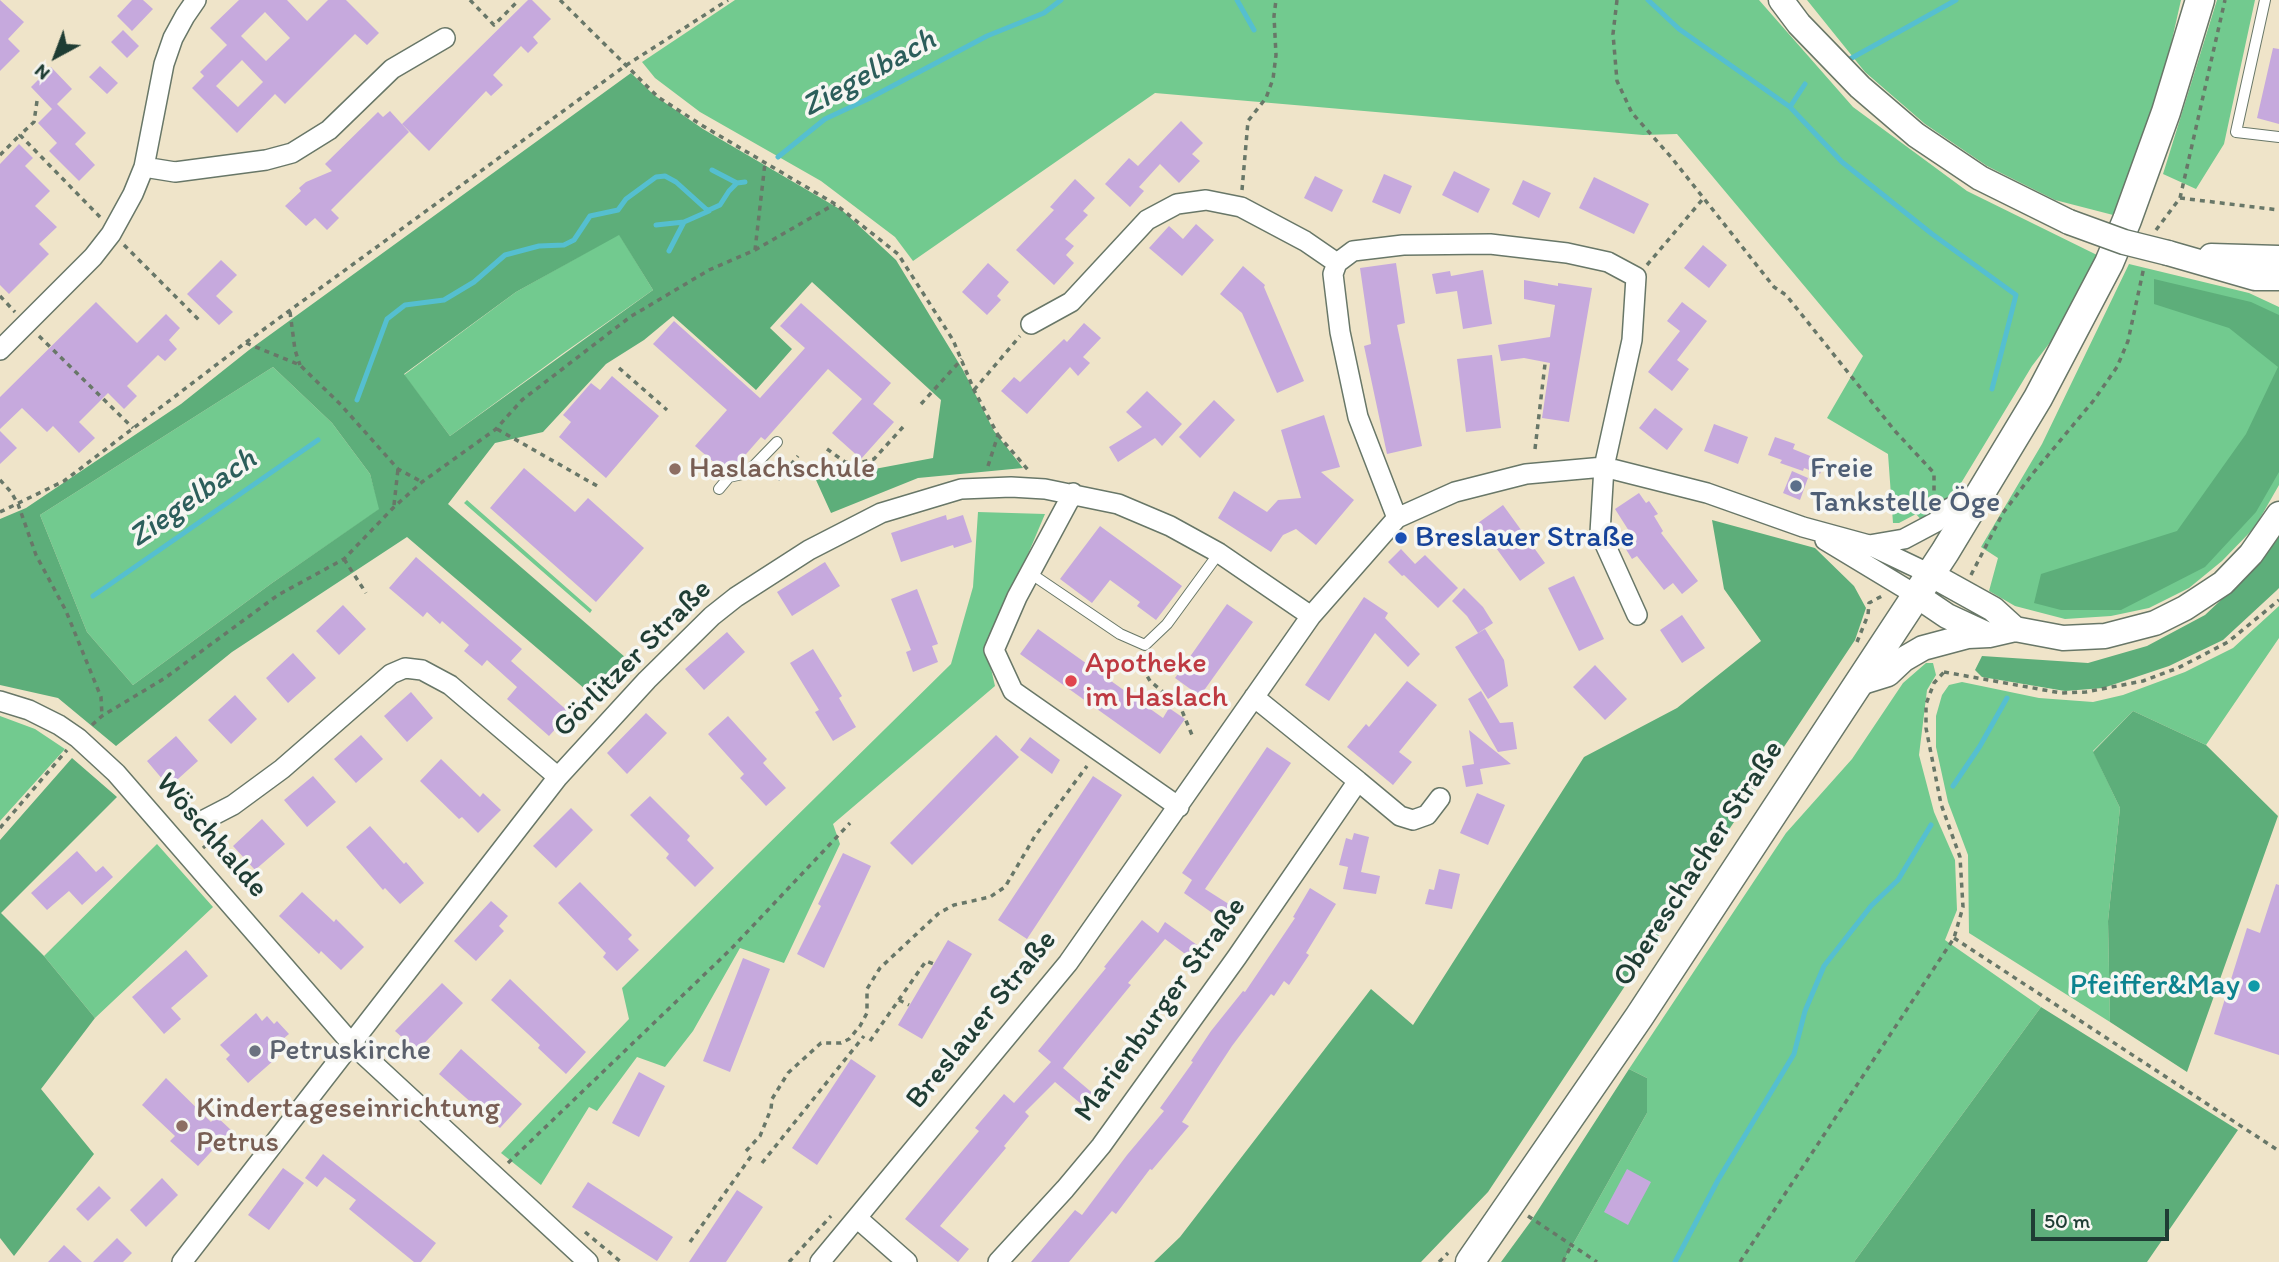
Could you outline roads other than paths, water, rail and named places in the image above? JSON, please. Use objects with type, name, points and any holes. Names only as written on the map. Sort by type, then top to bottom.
[{"type":"main road","name":"Obereschacher Straße","points":[[1470,1262],[1639,1017],[1859,683],[2038,398],[2109,263],[2153,151],[2200,0]]},
{"type":"street","points":[[0,350],[93,257],[133,194],[144,167],[164,64],[173,38],[196,0]]},
{"type":"street","points":[[1782,0],[1799,24],[1860,87],[1916,135],[1980,178],[2069,222],[2124,242],[2267,278],[2279,294]]},
{"type":"street","points":[[144,167],[175,172],[266,160],[292,153],[328,130],[392,69],[444,38]]},
{"type":"street","points":[[1031,324],[1071,302],[1147,220],[1177,204],[1206,200],[1241,206],[1304,240],[1337,263]]},
{"type":"street","points":[[1396,518],[1358,417],[1340,332],[1333,274],[1337,263],[1353,251],[1403,245],[1490,244],[1567,253],[1608,262],[1636,277],[1632,340],[1604,467],[1600,533],[1637,615]]},
{"type":"street","points":[[2175,254],[2279,258]]},
{"type":"street","name":"Breslauer Straße","points":[[820,1262],[1068,963],[1311,617],[1396,518],[1455,492],[1525,474],[1604,467],[1707,493],[1803,527],[1869,545],[1923,584]]},
{"type":"street","name":"Görlitzer Straße","points":[[182,1262],[558,777],[647,680],[712,616],[736,597],[809,550],[881,513],[961,489],[1045,489],[1118,504],[1170,526],[1219,553],[1311,617]]},
{"type":"street","points":[[1073,493],[1030,573],[994,650],[1013,691],[1179,807]]},
{"type":"street","points":[[1869,545],[1904,539],[1936,522],[1950,508],[1977,499]]},
{"type":"street","points":[[1859,683],[1888,674],[1904,659],[1923,648],[1968,636],[1989,635],[2015,629],[2063,638],[2105,636],[2155,623],[2185,608],[2222,583],[2251,554],[2279,514]]},
{"type":"street","name":"Breslauer Straße","points":[[1803,527],[1923,584]]},
{"type":"street","points":[[1923,584],[1993,609],[2015,629]]},
{"type":"street","points":[[1923,584],[1947,616],[1989,635]]},
{"type":"street","points":[[204,820],[233,805],[282,769],[391,674],[405,668],[422,670],[450,685],[558,777]]},
{"type":"street","points":[[1254,697],[1400,816],[1413,820],[1426,815],[1440,798]]},
{"type":"street","name":"Wöschhalde","points":[[0,701],[29,710],[59,725],[78,738],[116,773],[351,1043],[588,1262]]},
{"type":"street","name":"Marienburger Straße","points":[[998,1262],[1101,1146],[1237,957],[1358,781]]},
{"type":"street","points":[[857,1218],[907,1262]]},
{"type":"lane","points":[[2265,0],[2236,132],[2279,137]]},
{"type":"lane","points":[[719,489],[729,477],[747,473],[776,442]]},
{"type":"lane","points":[[1030,573],[1121,634],[1145,645],[1167,624],[1219,553]]},
{"type":"waterway","name":"Ziegelbach","points":[[778,157],[825,119],[987,36],[1044,13],[1061,0]]},
{"type":"waterway","points":[[1237,0],[1254,30]]},
{"type":"waterway","points":[[1648,0],[1679,29],[1790,107],[1842,162],[1932,234],[2016,295],[1992,389]]},
{"type":"waterway","name":"Ziegelbach","points":[[1850,59],[1956,0]]},
{"type":"waterway","name":"Ziegelbach","points":[[1790,107],[1805,84]]},
{"type":"waterway","points":[[712,170],[737,183]]},
{"type":"waterway","name":"Ziegelbach","points":[[357,400],[387,319],[405,305],[444,300],[474,282],[505,255],[539,246],[564,245],[574,240],[590,216],[618,210],[626,199],[656,177],[665,176],[676,182],[709,210],[720,205],[737,183],[745,182]]},
{"type":"waterway","points":[[669,251],[684,222],[709,211]]},
{"type":"waterway","points":[[656,225],[684,222]]},
{"type":"waterway","name":"Ziegelbach","points":[[93,596],[318,440]]},
{"type":"waterway","points":[[1953,786],[2007,698]]},
{"type":"waterway","points":[[1675,1262],[1718,1180],[1794,1054],[1805,1011],[1824,966],[1871,906],[1898,880],[1931,825]]},
{"type":"place","name":"Haslachschule","points":[[675,469]]},
{"type":"place","name":"Freie Tankstelle Öge","points":[[1796,486]]},
{"type":"place","name":"Breslauer Straße","points":[[1401,538]]},
{"type":"place","name":"Apotheke im Haslach","points":[[1071,681]]},
{"type":"place","name":"Pfeiffer&May","points":[[2254,986]]},
{"type":"place","name":"Petruskirche","points":[[255,1051]]},
{"type":"place","name":"Kindertageseinrichtung Petrus","points":[[182,1126]]}]
